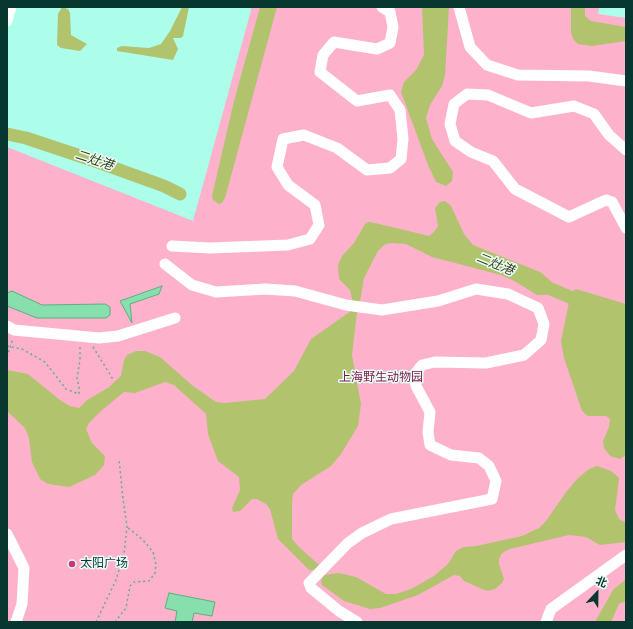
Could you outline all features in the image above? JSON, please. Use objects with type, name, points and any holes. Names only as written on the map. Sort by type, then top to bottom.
[{"type":"street","points":[[7,21],[11,7]]},
{"type":"street","points":[[172,246],[210,248],[288,245],[310,239],[319,225],[315,205],[288,185],[278,167],[283,140],[304,136],[337,148],[367,170],[390,168],[401,159],[403,139],[400,110],[390,96],[356,101],[320,72],[323,55],[334,42],[377,49],[390,42],[392,27],[390,12],[382,7]]},
{"type":"street","points":[[459,7],[470,47],[487,65],[518,75],[589,76],[626,81]]},
{"type":"street","points":[[626,150],[609,135],[594,114],[574,106],[530,114],[488,94],[468,94],[454,104],[450,124],[455,141],[471,152],[493,161],[515,189],[569,216],[606,200],[612,202],[626,228]]},
{"type":"street","points":[[165,264],[192,285],[216,292],[265,289],[295,291],[346,305],[382,310],[438,300],[476,289],[508,294],[538,308],[544,324],[541,340],[524,355],[486,363],[435,362],[422,365],[414,375],[416,386],[430,412],[428,432],[430,445],[451,455],[479,458],[489,466],[496,481],[492,499],[391,519],[362,533],[348,543],[309,582],[310,588],[339,611],[357,622]]},
{"type":"street","points":[[11,328],[83,337],[118,336],[175,318]]},
{"type":"street","points":[[7,534],[24,568],[22,604],[16,622]]},
{"type":"street","points":[[546,622],[550,609],[626,555]]},
{"type":"path","points":[[7,358],[10,347],[11,328]]},
{"type":"path","points":[[7,346],[22,349],[45,362],[66,389],[78,394],[80,387],[77,378],[83,337]]},
{"type":"path","points":[[83,337],[114,381]]},
{"type":"path","points":[[96,622],[116,580],[124,553],[127,527],[122,499],[119,459]]},
{"type":"path","points":[[116,622],[126,608],[130,586],[134,582],[149,581],[156,568],[153,552],[143,540],[127,527]]},
{"type":"green space","name":"上海野生动物园","points":[[252,7],[599,7],[598,14],[626,18],[626,618],[624,622],[7,622],[7,147],[193,221]]},
{"type":"water","points":[[62,7],[68,9],[70,13],[71,35],[87,44],[80,51],[61,48],[57,45],[58,14]]},
{"type":"water","points":[[182,7],[189,7],[183,36],[181,38],[173,38],[178,49],[173,60],[117,51],[117,48],[122,46],[149,48],[161,44],[170,31]]},
{"type":"water","points":[[260,7],[277,7],[225,198],[222,203],[219,204],[213,200],[212,196],[234,101]]},
{"type":"water","points":[[422,7],[449,7],[445,75],[442,86],[430,105],[426,118],[432,139],[453,172],[452,181],[446,186],[436,182],[428,165],[401,92],[404,82],[416,70],[424,55]]},
{"type":"water","points":[[571,7],[585,7],[585,16],[591,21],[626,27],[626,41],[592,46],[578,44],[573,39],[571,32]]},
{"type":"water","points":[[445,201],[451,206],[464,234],[473,245],[540,272],[552,282],[555,288],[554,290],[545,295],[537,295],[501,275],[432,257],[406,244],[390,243],[384,245],[378,251],[364,278],[360,302],[353,303],[350,290],[339,279],[338,265],[342,256],[354,243],[365,224],[368,222],[375,223],[429,236],[438,226],[435,208],[440,202]]},
{"type":"water","points":[[576,289],[626,304],[626,455],[620,459],[610,456],[604,448],[603,441],[609,427],[610,419],[606,416],[588,416],[582,411],[564,358],[561,341],[570,297],[572,292]]},
{"type":"water","points":[[351,311],[357,312],[352,355],[361,404],[358,426],[341,454],[331,466],[301,485],[293,494],[292,539],[319,565],[316,570],[309,570],[278,539],[270,509],[266,504],[257,499],[252,499],[240,511],[233,512],[232,508],[240,490],[239,477],[218,461],[208,434],[206,414],[174,385],[165,382],[135,393],[124,392],[102,410],[89,423],[86,429],[92,443],[105,456],[104,465],[95,475],[69,487],[48,484],[40,479],[32,462],[29,438],[25,428],[7,411],[7,370],[28,374],[60,400],[70,406],[79,408],[87,400],[108,388],[121,376],[124,360],[127,355],[136,351],[145,351],[160,357],[193,386],[216,402],[225,403],[265,399],[294,371],[311,339]]},
{"type":"water","points":[[597,466],[611,471],[619,478],[615,510],[619,519],[626,523],[626,542],[600,545],[586,537],[569,535],[510,549],[502,553],[499,559],[499,564],[504,579],[495,589],[488,591],[482,589],[464,581],[460,576],[454,575],[418,595],[380,608],[370,609],[344,601],[322,585],[321,581],[324,575],[339,573],[356,577],[386,594],[396,594],[411,589],[434,576],[448,564],[456,551],[463,547],[476,546],[522,536],[539,528],[546,521],[577,479],[589,469]]},
{"type":"water","points":[[626,579],[626,601],[619,604],[611,622],[595,622],[613,590]]},
{"type":"building","points":[[162,286],[159,294],[130,304],[132,323],[120,301]]},
{"type":"building","points":[[12,291],[42,305],[105,304],[110,307],[110,315],[106,318],[37,318],[7,306],[7,293]]},
{"type":"building","points":[[169,593],[215,602],[212,616],[194,613],[192,622],[175,622],[177,611],[165,608]]},
{"type":"waterway","name":"二灶港","points":[[7,134],[26,138],[92,160],[164,186],[180,194]]},
{"type":"waterway","name":"二灶港","points":[[537,283],[586,304]]},
{"type":"place","name":"太阳广场","points":[[72,564]]}]
